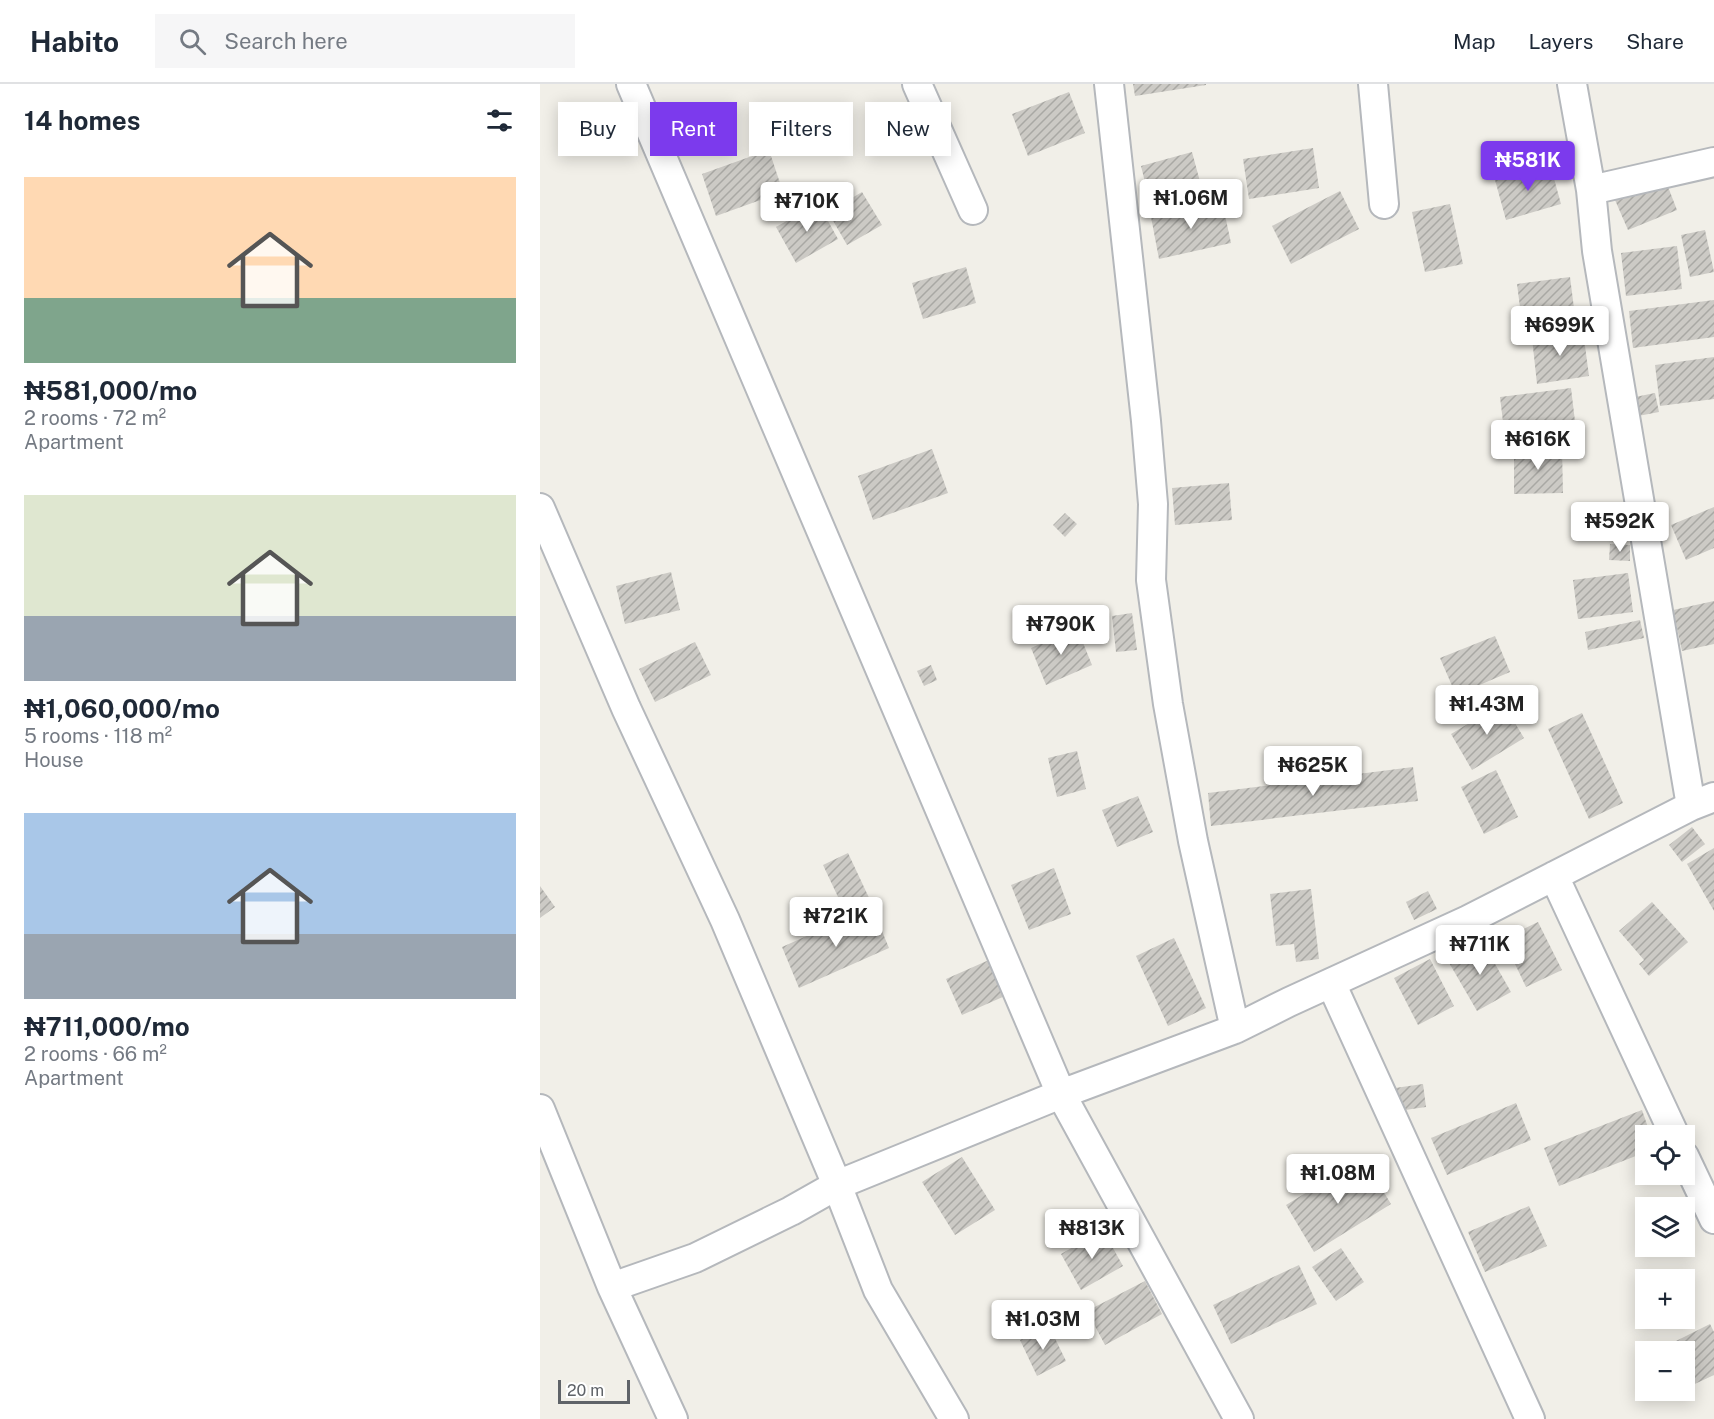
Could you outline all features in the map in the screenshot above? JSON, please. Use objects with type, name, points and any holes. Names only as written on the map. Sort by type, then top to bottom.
[{"type":"street","points":[[630,84],[1061,1094],[1239,1419]]},
{"type":"street","points":[[917,84],[973,210]]},
{"type":"street","points":[[1109,84],[1146,421],[1153,504],[1151,580],[1168,704],[1193,841],[1235,1029]]},
{"type":"street","points":[[1373,84],[1384,204]]},
{"type":"street","points":[[612,1287],[695,1258],[791,1211],[837,1185],[1061,1094],[1235,1029],[1468,920],[1702,801],[1599,262],[1591,190],[1572,84]]},
{"type":"street","points":[[1591,190],[1714,162]]},
{"type":"street","points":[[540,508],[626,708],[725,920],[837,1185],[878,1290],[954,1419]]},
{"type":"street","points":[[1554,876],[1670,1125]]},
{"type":"street","points":[[1331,983],[1530,1419]]},
{"type":"street","points":[[540,1109],[612,1287],[673,1419]]},
{"type":"street","points":[[1695,1179],[1714,1219]]},
{"type":"building","points":[[1133,84],[1206,84],[1206,85],[1135,96]]},
{"type":"building","points":[[1069,92],[1085,133],[1028,156],[1012,114]]},
{"type":"building","points":[[1313,148],[1319,188],[1249,199],[1243,159]]},
{"type":"building","points":[[1192,152],[1202,189],[1150,202],[1141,166]]},
{"type":"building","points":[[752,156],[771,156],[783,192],[716,216],[702,174]]},
{"type":"building","points":[[1550,164],[1561,204],[1506,220],[1495,180]]},
{"type":"building","points":[[1665,179],[1677,210],[1628,230],[1615,200]]},
{"type":"building","points":[[1340,191],[1359,229],[1291,264],[1272,226]]},
{"type":"building","points":[[862,192],[882,225],[847,245],[828,212]]},
{"type":"building","points":[[1222,201],[1231,243],[1159,259],[1151,217]]},
{"type":"building","points":[[818,203],[838,239],[796,263],[776,227]]},
{"type":"building","points":[[1450,204],[1463,264],[1425,272],[1412,212]]},
{"type":"building","points":[[1705,230],[1714,272],[1690,277],[1681,235]]},
{"type":"building","points":[[1677,246],[1682,289],[1626,296],[1621,253]]},
{"type":"building","points":[[966,267],[976,303],[923,319],[912,283]]},
{"type":"building","points":[[1570,277],[1575,316],[1522,323],[1517,284]]},
{"type":"building","points":[[1714,300],[1714,337],[1633,348],[1629,311]]},
{"type":"building","points":[[1583,331],[1589,376],[1537,384],[1532,338]]},
{"type":"building","points":[[1714,357],[1714,399],[1660,406],[1655,365]]},
{"type":"building","points":[[1571,388],[1577,438],[1506,447],[1500,397]]},
{"type":"building","points":[[1655,393],[1659,412],[1638,416],[1635,397]]},
{"type":"building","points":[[1562,448],[1563,493],[1514,494],[1514,449]]},
{"type":"building","points":[[932,449],[948,493],[873,520],[858,476]]},
{"type":"building","points":[[1229,483],[1232,520],[1175,525],[1172,488]]},
{"type":"building","points":[[1714,507],[1714,548],[1686,560],[1671,525]]},
{"type":"building","points":[[1065,513],[1077,524],[1065,537],[1053,525]]},
{"type":"building","points":[[1610,544],[1630,545],[1630,561],[1609,560]]},
{"type":"building","points":[[671,572],[680,610],[625,624],[616,586]]},
{"type":"building","points":[[1628,573],[1633,612],[1578,619],[1573,580]]},
{"type":"building","points":[[1714,601],[1714,644],[1682,651],[1673,610]]},
{"type":"building","points":[[1132,613],[1137,650],[1116,652],[1112,616]]},
{"type":"building","points":[[1640,620],[1644,638],[1588,650],[1585,632]]},
{"type":"building","points":[[1077,628],[1092,665],[1046,685],[1031,648]]},
{"type":"building","points":[[1495,636],[1510,672],[1456,695],[1440,658]]},
{"type":"building","points":[[695,642],[711,675],[655,702],[639,669]]},
{"type":"building","points":[[931,665],[937,680],[924,686],[917,671]]},
{"type":"building","points":[[1503,703],[1524,738],[1472,770],[1451,734]]},
{"type":"building","points":[[1582,713],[1623,803],[1589,819],[1548,729]]},
{"type":"building","points":[[1077,751],[1086,789],[1057,797],[1048,758]]},
{"type":"building","points":[[1413,767],[1418,801],[1211,826],[1208,793]]},
{"type":"building","points":[[1496,770],[1518,817],[1484,834],[1461,787]]},
{"type":"building","points":[[1138,796],[1153,832],[1117,847],[1102,810]]},
{"type":"building","points":[[1692,827],[1705,844],[1682,862],[1669,845]]},
{"type":"building","points":[[1714,848],[1714,911],[1687,864]]},
{"type":"building","points":[[848,853],[871,902],[846,914],[823,865]]},
{"type":"building","points":[[1054,868],[1071,914],[1029,930],[1011,885]]},
{"type":"building","points":[[540,886],[555,907],[540,918]]},
{"type":"building","points":[[1311,889],[1319,959],[1296,962],[1294,944],[1276,946],[1270,894]]},
{"type":"building","points":[[1428,891],[1437,909],[1414,920],[1406,902]]},
{"type":"building","points":[[1652,902],[1688,942],[1649,976],[1639,964],[1644,960],[1619,931]]},
{"type":"building","points":[[872,907],[889,948],[799,988],[782,947]]},
{"type":"building","points":[[1538,922],[1562,970],[1526,987],[1503,939]]},
{"type":"building","points":[[1174,938],[1206,1008],[1168,1026],[1136,956]]},
{"type":"building","points":[[1482,941],[1511,992],[1477,1011],[1448,961]]},
{"type":"building","points":[[998,956],[1014,992],[962,1015],[946,979]]},
{"type":"building","points":[[1430,959],[1454,1006],[1418,1025],[1394,978]]},
{"type":"building","points":[[1423,1084],[1426,1107],[1398,1111],[1395,1088]]},
{"type":"building","points":[[1516,1103],[1531,1140],[1447,1175],[1431,1138]]},
{"type":"building","points":[[1642,1110],[1647,1125],[1635,1125],[1635,1156],[1559,1186],[1544,1148]]},
{"type":"building","points":[[962,1157],[995,1210],[955,1235],[922,1182]]},
{"type":"building","points":[[1363,1158],[1391,1204],[1314,1252],[1286,1205]]},
{"type":"building","points":[[1529,1206],[1547,1246],[1485,1272],[1468,1232]]},
{"type":"building","points":[[1103,1230],[1123,1266],[1081,1290],[1061,1254]]},
{"type":"building","points":[[1341,1248],[1364,1282],[1336,1301],[1312,1267]]},
{"type":"building","points":[[1299,1265],[1317,1304],[1231,1344],[1213,1305]]},
{"type":"building","points":[[1145,1281],[1162,1314],[1105,1345],[1087,1311]]},
{"type":"building","points":[[1710,1324],[1714,1332],[1714,1375],[1695,1384],[1695,1341],[1676,1341]]},
{"type":"building","points":[[1049,1326],[1066,1361],[1037,1376],[1020,1340]]}]
